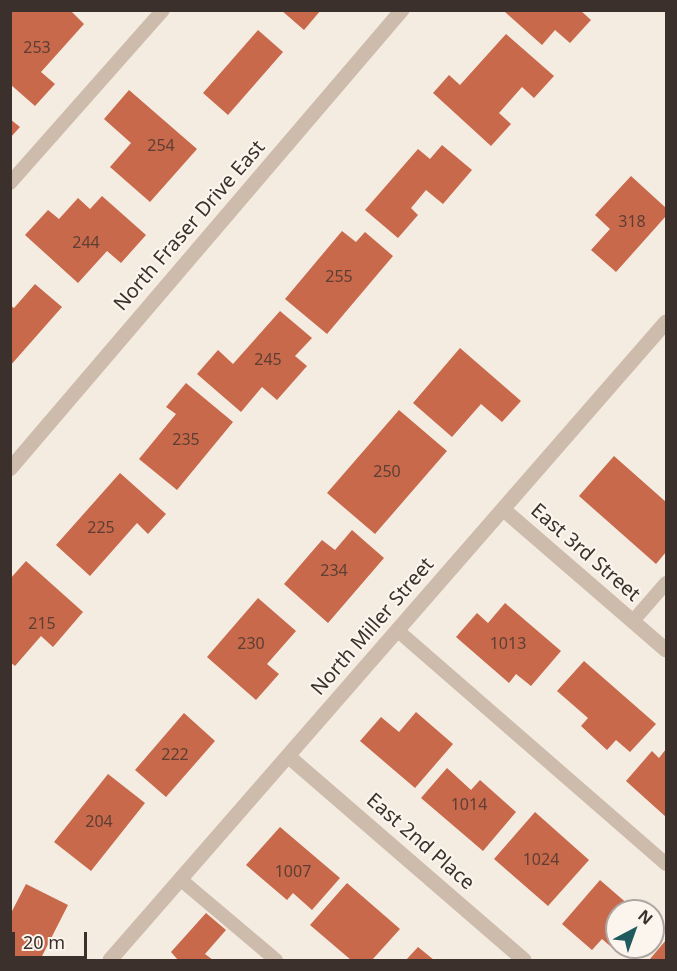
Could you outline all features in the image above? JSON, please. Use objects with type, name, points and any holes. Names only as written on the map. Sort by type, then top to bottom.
[{"type":"street","name":"North Fraser Drive East","points":[[10,469],[402,10]]},
{"type":"street","name":"North Miller Street","points":[[110,960],[666,322]]},
{"type":"street","name":"East 3rd Street","points":[[504,510],[666,650]]},
{"type":"street","name":"East 2nd Place","points":[[288,756],[524,960]]},
{"type":"lane","points":[[10,183],[163,10]]},
{"type":"lane","points":[[633,621],[666,583]]},
{"type":"lane","points":[[397,630],[666,864]]},
{"type":"lane","points":[[180,879],[276,960]]},
{"type":"building","points":[[10,10],[70,10],[84,24],[41,72],[55,84],[35,106],[10,84]]},
{"type":"building","points":[[281,10],[321,10],[304,30]]},
{"type":"building","points":[[507,10],[580,10],[591,20],[570,43],[555,30],[542,45],[505,12]]},
{"type":"building","points":[[258,30],[283,52],[228,115],[203,93]]},
{"type":"building","points":[[506,34],[554,76],[534,98],[522,87],[499,113],[511,124],[491,146],[433,93],[449,75],[460,85]]},
{"type":"building","points":[[129,90],[197,149],[150,202],[110,167],[131,143],[104,119]]},
{"type":"building","points":[[10,119],[20,127],[10,138]]},
{"type":"building","points":[[442,145],[472,170],[443,204],[426,190],[411,208],[418,215],[398,238],[365,210],[418,149],[430,159]]},
{"type":"building","points":[[631,176],[666,208],[666,216],[616,272],[591,250],[610,229],[595,215]]},
{"type":"building","points":[[102,196],[146,235],[121,263],[107,251],[78,283],[25,235],[48,210],[59,219],[78,198],[90,209]]},
{"type":"building","points":[[342,231],[356,242],[365,232],[393,256],[327,334],[285,299]]},
{"type":"building","points":[[35,284],[62,307],[10,366],[10,305],[14,308]]},
{"type":"building","points":[[280,311],[312,338],[295,356],[307,366],[277,400],[262,387],[241,412],[197,374],[218,350],[233,364]]},
{"type":"building","points":[[460,348],[521,401],[502,422],[481,404],[452,437],[413,403]]},
{"type":"building","points":[[186,383],[233,422],[177,490],[139,459],[176,414],[166,407]]},
{"type":"building","points":[[399,410],[447,451],[375,534],[327,493]]},
{"type":"building","points":[[614,456],[666,502],[666,552],[656,564],[579,496]]},
{"type":"building","points":[[120,473],[166,514],[148,534],[137,523],[90,576],[56,545]]},
{"type":"building","points":[[352,530],[384,558],[328,623],[284,584],[322,540],[335,550]]},
{"type":"building","points":[[26,561],[83,612],[53,647],[41,636],[15,666],[10,662],[10,579]]},
{"type":"building","points":[[258,598],[296,631],[267,664],[279,674],[256,700],[207,657]]},
{"type":"building","points":[[505,603],[561,651],[531,686],[516,674],[509,683],[456,637],[477,613],[488,623]]},
{"type":"building","points":[[584,661],[656,724],[630,752],[616,740],[607,750],[581,726],[588,718],[557,691]]},
{"type":"building","points":[[416,712],[453,744],[415,788],[360,741],[381,717],[399,732]]},
{"type":"building","points":[[184,713],[215,741],[166,797],[135,770]]},
{"type":"building","points":[[666,749],[666,817],[626,781],[652,751],[659,758]]},
{"type":"building","points":[[447,768],[471,790],[480,780],[516,812],[483,851],[421,798]]},
{"type":"building","points":[[108,774],[145,803],[91,871],[54,842]]},
{"type":"building","points":[[535,812],[589,860],[548,906],[494,859]]},
{"type":"building","points":[[280,827],[340,878],[312,910],[293,893],[287,900],[246,865]]},
{"type":"building","points":[[600,880],[622,899],[605,899],[605,942],[602,939],[592,950],[562,924]]},
{"type":"building","points":[[347,883],[400,929],[372,960],[351,960],[310,925]]},
{"type":"building","points":[[26,884],[68,905],[40,960],[10,960],[10,915]]},
{"type":"building","points":[[206,913],[226,930],[205,954],[213,960],[178,960],[171,952]]},
{"type":"building","points":[[665,941],[666,960],[650,959],[665,959]]},
{"type":"building","points":[[418,947],[434,960],[406,960]]}]
